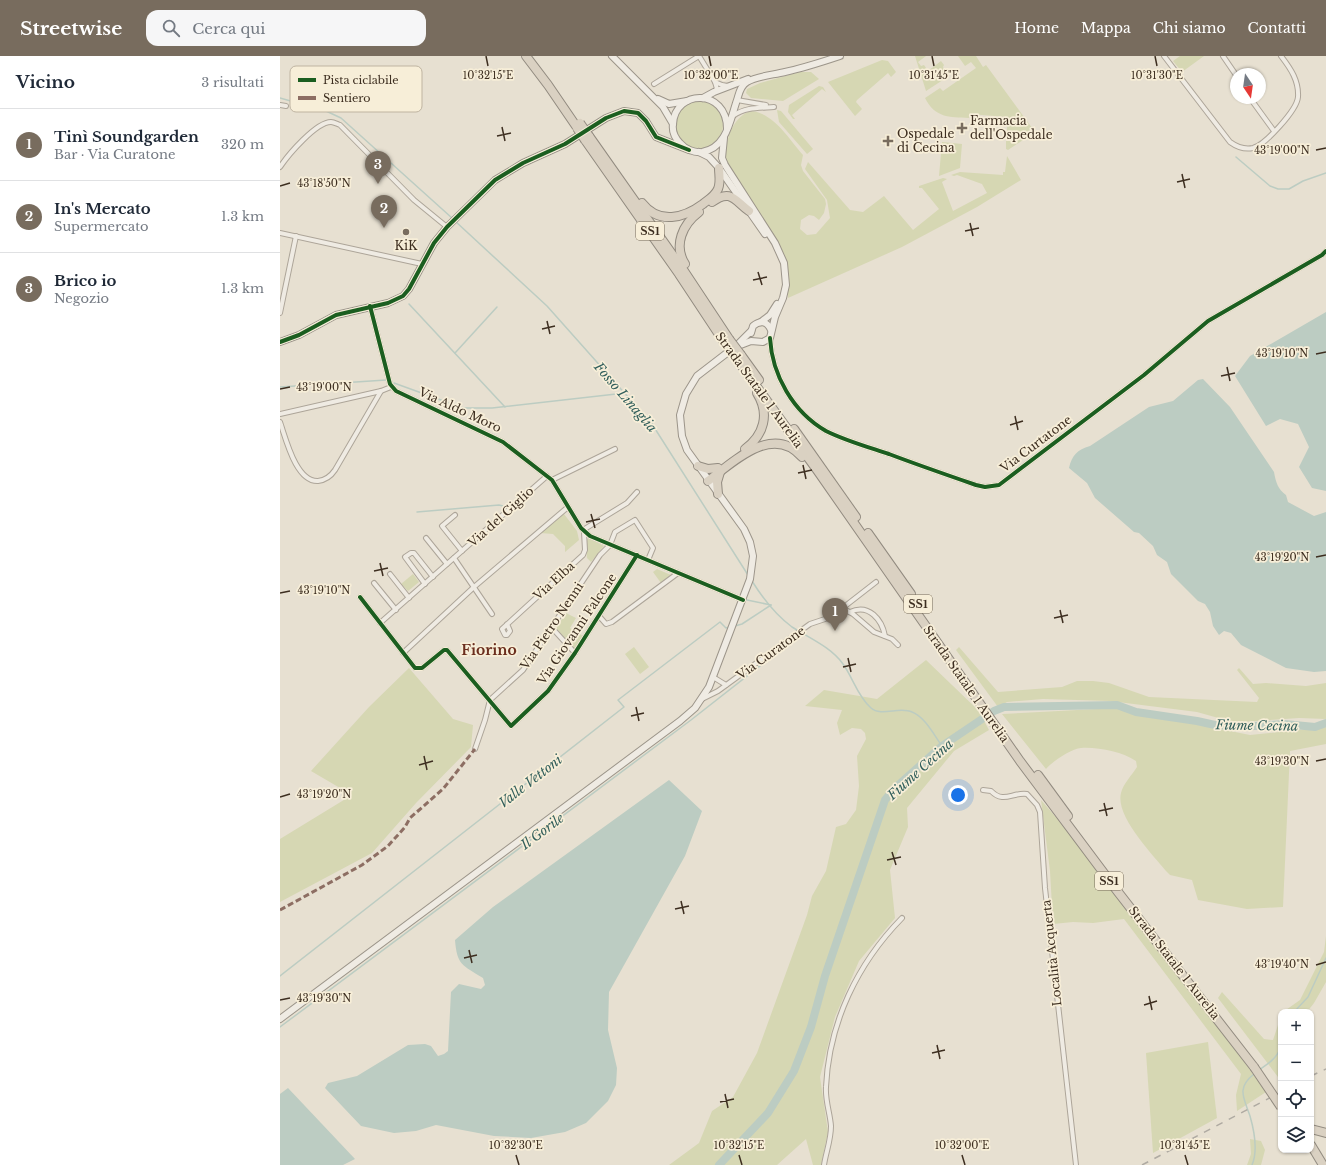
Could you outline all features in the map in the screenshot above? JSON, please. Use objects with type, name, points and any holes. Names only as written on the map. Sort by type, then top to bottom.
[{"type":"highway","name":"Strada Statale 1 Aurelia","points":[[526,56],[578,124]]},
{"type":"highway","name":"Strada Statale 1 Aurelia","points":[[532,56],[553,82],[587,138],[675,267],[738,356],[822,467],[971,688]]},
{"type":"highway","name":"Strada Statale 1 Aurelia","points":[[587,138],[626,188],[684,271],[727,340]]},
{"type":"highway","points":[[626,188],[633,190],[651,212],[666,217],[680,216],[691,212],[716,193],[720,181],[719,168]]},
{"type":"highway","points":[[684,271],[685,265],[680,252],[680,240],[684,228],[691,218],[716,199],[724,196],[734,198],[749,211]]},
{"type":"highway","name":"Strada Statale 1 Aurelia","points":[[738,356],[755,385],[817,470],[1022,760],[1278,1094]]},
{"type":"highway","points":[[707,479],[749,446],[761,430],[764,413],[755,385]]},
{"type":"highway","points":[[698,466],[719,470],[753,448],[773,443],[794,449],[812,469],[817,470]]},
{"type":"highway","points":[[718,494],[717,482],[719,470]]},
{"type":"highway","name":"Strada Statale 1 Aurelia","points":[[1256,1065],[1278,1102]]},
{"type":"highway","points":[[1314,1130],[1326,1133]]},
{"type":"highway","points":[[1314,1150],[1323,1165]]},
{"type":"highway","points":[[1310,1153],[1317,1165]]},
{"type":"main road","points":[[612,56],[663,107],[673,124],[674,132],[682,145],[689,150]]},
{"type":"main road","points":[[736,346],[756,341],[764,342],[770,338],[771,330],[785,292],[784,263],[778,250],[760,219],[724,165],[722,148],[736,100],[745,83],[840,56]]},
{"type":"main road","points":[[647,91],[665,103],[673,104],[703,98],[714,92],[748,79],[760,78]]},
{"type":"main road","points":[[703,98],[718,104],[724,111],[727,120],[727,129]]},
{"type":"main road","points":[[673,124],[677,111],[687,101]]},
{"type":"main road","points":[[280,342],[299,335],[336,315],[394,301],[407,293],[431,246],[448,226],[488,186],[507,172],[565,144],[606,118],[628,111],[640,115],[660,139],[676,143],[689,150],[699,152],[709,157],[719,168],[775,251],[782,270],[782,288],[777,304],[770,315],[761,322],[755,324],[751,331],[736,346],[697,376],[690,386],[683,401],[680,415],[682,436],[687,450],[747,535],[753,556],[752,572],[748,587],[713,677],[702,699],[693,710],[680,721],[280,1019]]},
{"type":"main road","points":[[660,139],[670,137],[674,132]]},
{"type":"main road","points":[[699,152],[713,148],[724,138]]},
{"type":"main road","points":[[761,322],[768,325],[771,330]]},
{"type":"main road","points":[[751,331],[752,336],[756,341]]},
{"type":"street","points":[[654,84],[699,56],[716,82],[717,88],[714,92]]},
{"type":"street","points":[[1164,56],[1230,142],[1238,147],[1246,149],[1254,148],[1262,144],[1292,112],[1298,100],[1297,80],[1281,56]]},
{"type":"street","points":[[1223,56],[1231,68]]},
{"type":"street","points":[[716,82],[722,85],[730,86]]},
{"type":"street","points":[[730,119],[744,110],[774,107],[736,100]]},
{"type":"street","points":[[1254,104],[1274,131]]},
{"type":"street","points":[[280,105],[286,106]]},
{"type":"street","points":[[280,167],[298,144],[311,133],[325,124],[335,123],[340,125],[414,200],[438,220],[448,226]]},
{"type":"street","points":[[280,233],[422,264]]},
{"type":"street","points":[[280,313],[296,236]]},
{"type":"street","name":"Via Curtatone","points":[[770,338],[772,355],[778,376],[795,402],[817,424],[851,441],[976,485],[999,485],[1144,375],[1208,321],[1322,255],[1326,251]]},
{"type":"street","points":[[280,414],[381,391],[392,387],[370,306]]},
{"type":"street","name":"Via Aldo Moro","points":[[392,387],[400,394],[495,437],[552,480],[584,531]]},
{"type":"street","points":[[280,422],[301,474],[313,481],[325,480],[335,470],[381,391]]},
{"type":"street","points":[[552,480],[615,449]]},
{"type":"street","name":"Via del Giglio","points":[[380,623],[547,476]]},
{"type":"street","points":[[637,492],[627,503],[584,531],[610,545],[742,600]]},
{"type":"street","points":[[403,653],[474,587],[568,506]]},
{"type":"street","points":[[455,516],[442,526],[462,551]]},
{"type":"street","name":"Via Pietro Nenni","points":[[490,700],[523,670],[600,555],[610,545],[615,532],[636,520],[653,548],[648,560]]},
{"type":"street","name":"Via Elba","points":[[507,624],[583,555],[585,550],[584,531]]},
{"type":"street","points":[[426,538],[447,564]]},
{"type":"street","points":[[425,584],[406,557],[411,553],[414,553],[433,577]]},
{"type":"street","name":"Via Giovanni Falcone","points":[[490,700],[511,726],[548,691],[575,653],[637,555]]},
{"type":"street","points":[[454,558],[492,614]]},
{"type":"street","points":[[599,616],[606,624],[612,622],[678,573]]},
{"type":"street","points":[[390,574],[409,598]]},
{"type":"street","name":"Via Curatone","points":[[702,699],[726,685],[806,627],[819,620],[827,619],[876,582]]},
{"type":"street","points":[[374,583],[396,610]]},
{"type":"street","points":[[360,597],[403,653],[419,669],[446,649],[490,700],[475,749]]},
{"type":"street","points":[[842,608],[850,612],[874,632],[895,640],[898,645]]},
{"type":"street","points":[[850,612],[864,608],[869,610],[881,623],[885,636]]},
{"type":"street","points":[[552,628],[575,653]]},
{"type":"street","name":"Via Curatone","points":[[713,677],[726,685]]},
{"type":"street","name":"Località Acquerta","points":[[983,790],[991,791],[997,796],[1003,798],[1019,793],[1027,794],[1037,804],[1040,812],[1046,888],[1076,1165]]},
{"type":"street","points":[[824,1165],[831,1135],[830,1116],[826,1094],[827,1073],[841,1008],[856,978],[892,928],[902,918]]},
{"type":"green space","points":[[915,56],[926,56],[918,62],[921,66],[924,65],[928,71],[941,61],[949,76],[926,91]]},
{"type":"green space","points":[[958,56],[976,56],[983,67],[986,65],[1035,132],[1008,150],[1006,149],[1006,141],[1015,141],[1015,139],[1007,138],[1007,117],[969,114],[969,118],[949,117],[938,113],[933,109],[925,98],[940,88],[943,91],[976,68],[971,62],[965,66]]},
{"type":"green space","points":[[1180,56],[1204,56],[1182,72],[1173,61]]},
{"type":"green space","points":[[882,60],[888,61],[896,72],[891,77],[888,73],[857,100],[856,102],[862,109],[855,116],[828,82]]},
{"type":"green space","points":[[800,72],[811,72],[819,79],[783,101],[751,98],[746,93],[747,89],[760,83]]},
{"type":"green space","points":[[819,86],[823,87],[826,92],[822,89],[792,115],[795,119],[793,119],[788,112],[789,105]]},
{"type":"green space","points":[[694,101],[704,101],[716,108],[723,120],[723,130],[716,142],[704,149],[694,149],[686,145],[679,138],[675,130],[675,120],[679,112],[686,105]]},
{"type":"green space","points":[[777,110],[781,111],[813,149],[807,154],[779,122]]},
{"type":"green space","points":[[751,111],[767,116],[780,128],[803,155],[801,165],[803,171],[825,199],[826,204],[824,213],[819,220],[814,216],[809,215],[801,220],[800,229],[807,235],[816,234],[830,218],[827,200],[805,169],[808,162],[850,210],[863,212],[884,196],[913,230],[939,209],[922,188],[919,188],[919,186],[943,178],[947,179],[942,182],[953,211],[987,193],[982,184],[957,175],[951,175],[960,172],[1003,175],[1003,172],[1005,172],[1007,156],[1021,180],[977,207],[902,247],[788,298],[787,266],[784,254],[727,165],[726,149],[730,133],[739,119],[744,114]]},
{"type":"green space","points":[[942,142],[962,144],[960,168],[939,176]]},
{"type":"green space","points":[[564,514],[577,531],[579,540],[565,552],[565,546],[553,534],[540,533]]},
{"type":"green space","points":[[589,538],[604,546],[591,562],[587,558],[586,540]]},
{"type":"green space","points":[[657,569],[671,575],[661,583],[653,572]]},
{"type":"green space","points":[[413,574],[419,582],[408,591],[401,584]]},
{"type":"green space","points":[[566,613],[576,618],[570,628],[583,636],[574,649],[556,628]]},
{"type":"green space","points":[[634,647],[649,667],[640,674],[625,654]]},
{"type":"green space","points":[[959,647],[998,692],[1062,687],[1077,681],[1093,681],[1109,683],[1149,697],[1257,702],[1259,698],[1237,670],[1239,668],[1253,684],[1266,683],[1306,686],[1326,683],[1326,719],[1299,718],[1243,722],[1229,721],[1197,712],[1110,701],[1043,699],[1007,702],[998,707],[956,650]]},
{"type":"green space","points":[[926,660],[978,710],[989,730],[954,751],[907,808],[908,827],[890,870],[895,918],[859,961],[835,1017],[820,1077],[828,1132],[821,1165],[813,1165],[806,1139],[777,1165],[669,1165],[699,1143],[712,1111],[733,1097],[757,1053],[807,915],[812,896],[826,871],[836,827],[846,824],[856,810],[859,786],[857,756],[866,739],[865,733],[861,729],[852,728],[840,735],[837,723],[842,710],[805,706],[824,690],[877,699]]},
{"type":"green space","points":[[409,668],[453,719],[473,725],[471,747],[416,803],[372,853],[280,902],[280,839],[352,795],[311,771],[369,707]]},
{"type":"green space","points":[[1115,708],[1250,735],[1326,727],[1326,744],[1290,751],[1283,907],[1247,909],[1198,900],[1192,880],[1170,875],[1166,871],[1136,834],[1124,812],[1121,802],[1121,793],[1137,767],[1136,761],[1124,755],[1110,751],[1095,748],[1081,748],[1062,756],[1046,769],[1002,714]]},
{"type":"green space","points":[[1041,800],[1067,830],[1219,1027],[1266,1092],[1237,1111],[1236,1095],[1241,1074],[1124,919],[1093,923],[1073,922],[1053,924],[1050,871]]},
{"type":"green space","points":[[1326,936],[1326,982],[1314,1003],[1309,1009],[1287,1009],[1300,1000],[1324,952]]},
{"type":"green space","points":[[1222,992],[1264,1039],[1273,1040],[1278,1025],[1278,1077],[1218,998]]},
{"type":"green space","points":[[1208,1042],[1217,1118],[1153,1153],[1146,1053]]},
{"type":"green space","points":[[1250,1139],[1261,1141],[1265,1150],[1261,1165],[1247,1165],[1251,1154]]},
{"type":"shaded area","points":[[1326,312],[1326,491],[1312,488],[1299,467],[1309,447],[1298,424],[1280,419],[1266,426],[1235,376],[1250,356]]},
{"type":"shaded area","points":[[1203,379],[1230,407],[1274,472],[1278,485],[1286,495],[1288,502],[1314,516],[1326,512],[1326,671],[1314,672],[1286,668],[1241,645],[1231,633],[1224,631],[1219,635],[1213,626],[1210,612],[1205,604],[1198,601],[1171,574],[1167,562],[1157,555],[1153,546],[1139,533],[1134,532],[1095,498],[1087,483],[1069,468],[1078,451],[1090,446],[1149,407],[1173,401],[1198,380]]},
{"type":"shaded area","points":[[669,780],[702,811],[685,856],[609,992],[608,1030],[617,1068],[616,1085],[608,1101],[586,1123],[565,1132],[531,1138],[494,1136],[436,1125],[416,1131],[394,1133],[361,1126],[325,1088],[328,1083],[357,1076],[408,1045],[425,1044],[431,1046],[438,1056],[448,1051],[451,992],[459,984],[481,989],[485,985],[483,978],[465,967],[459,960],[455,940],[493,907]]},
{"type":"shaded area","points":[[288,1088],[355,1159],[343,1165],[280,1165],[280,1094]]},
{"type":"waterway","name":"Fosso Linaglia","points":[[280,98],[290,101]]},
{"type":"waterway","name":"Fosso Linaglia","points":[[328,112],[341,118],[452,218]]},
{"type":"waterway","points":[[1236,157],[1270,186],[1278,189],[1289,189],[1303,181],[1326,173]]},
{"type":"waterway","name":"Fosso Linaglia","points":[[455,221],[547,306],[652,424],[748,575]]},
{"type":"waterway","points":[[409,304],[505,407]]},
{"type":"waterway","points":[[455,353],[497,307]]},
{"type":"waterway","points":[[280,387],[386,380]]},
{"type":"waterway","points":[[394,383],[463,408],[492,408],[625,393]]},
{"type":"waterway","points":[[417,512],[499,505],[507,507]]},
{"type":"waterway","name":"Fosso Linaglia","points":[[752,581],[770,606],[786,623],[819,643],[838,658],[843,664],[862,698],[871,708],[880,712],[907,710],[917,714],[929,727],[942,746]]},
{"type":"waterway","points":[[747,600],[771,605]]},
{"type":"waterway","name":"Valle Vettoni","points":[[735,626],[742,624],[771,605]]},
{"type":"waterway","name":"Valle Vettoni","points":[[280,976],[624,707],[618,700],[720,622],[726,628],[729,627]]},
{"type":"waterway","name":"Il Gorile","points":[[280,1027],[691,720],[802,633]]},
{"type":"waterway","name":"Fiume Cecina","points":[[719,1165],[768,1113],[794,1071],[811,1027],[825,976],[885,800],[894,789],[942,746],[994,711],[1004,707],[1117,705],[1136,712],[1215,725],[1240,727],[1284,724],[1315,727],[1326,723]]},
{"type":"waterway","points":[[1297,1009],[1308,997],[1326,958]]},
{"type":"waterway","points":[[1259,1070],[1275,1058],[1278,1053]]},
{"type":"waterway","points":[[1252,1165],[1255,1153],[1254,1134],[1243,1089],[1248,1079],[1254,1074]]},
{"type":"railway","points":[[1314,1075],[1326,1069]]},
{"type":"railway","points":[[1142,1165],[1278,1094]]},
{"type":"marked path","points":[[280,910],[362,865],[388,846],[405,827],[410,818],[443,789],[475,749]]},
{"type":"cycle path","points":[[280,342],[299,335],[336,315],[388,303],[403,296],[409,289],[434,243],[447,227],[495,180],[523,163],[565,144],[606,118],[624,111],[638,113],[646,121],[656,137],[689,150]]},
{"type":"cycle path","points":[[770,338],[775,365],[786,391],[804,414],[826,431],[849,441],[976,485],[985,487],[999,485],[1144,375],[1208,321],[1322,255],[1326,251]]},
{"type":"cycle path","points":[[370,306],[390,384],[396,391],[503,442],[552,480],[581,528],[590,536],[743,600]]},
{"type":"cycle path","points":[[360,597],[415,668],[422,668],[444,650],[447,650],[511,726],[548,691],[575,653],[637,555]]},
{"type":"place","name":"Farmacia dell'Ospedale","points":[[962,128]]},
{"type":"place","name":"Ospedale di Cecina","points":[[888,141]]},
{"type":"place","name":"Brico io","points":[[378,184]]},
{"type":"place","name":"In's Mercato","points":[[384,228]]},
{"type":"place","name":"KiK","points":[[406,232]]},
{"type":"place","name":"Tinì Soundgarden","points":[[835,631]]},
{"type":"district","name":"Fiorino","points":[[489,650]]}]
